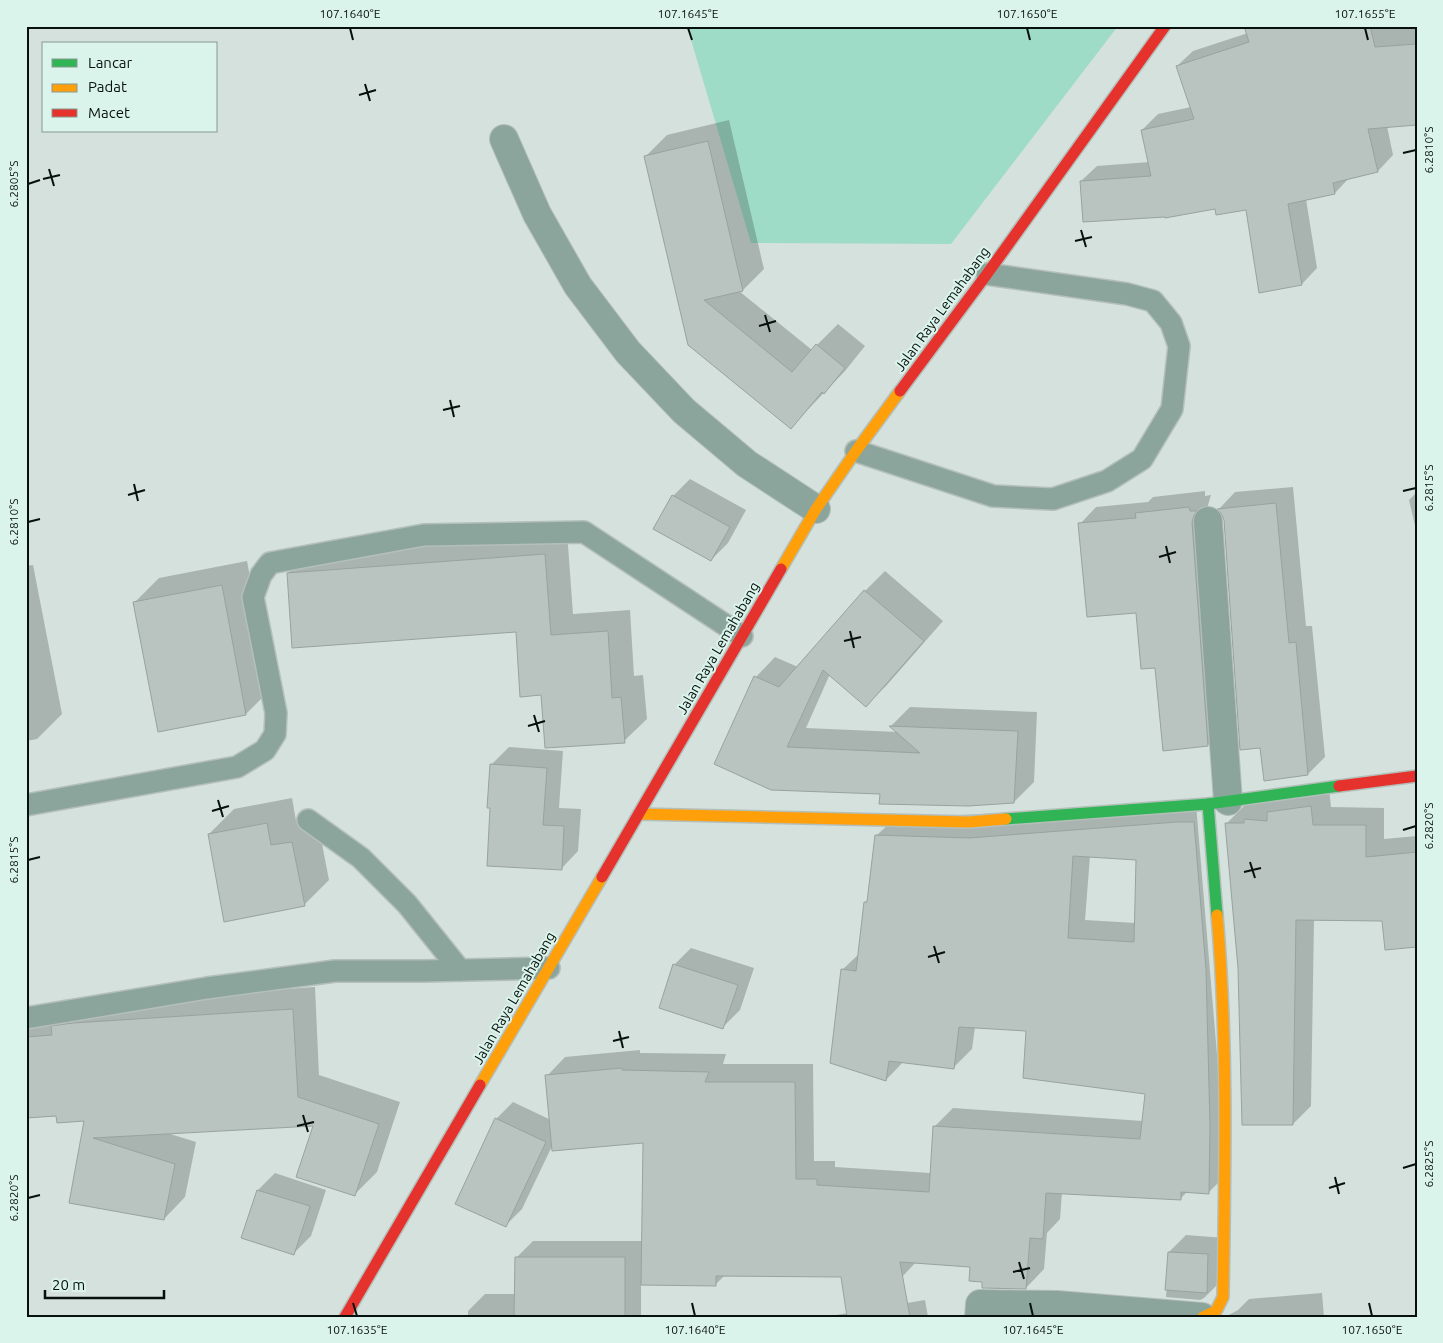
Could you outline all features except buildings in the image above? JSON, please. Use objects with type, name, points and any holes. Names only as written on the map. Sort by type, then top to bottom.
[{"type":"main road","name":"Jalan Raya Lemahabang","points":[[345,1317],[816,509],[856,451],[987,274],[1165,26]]},
{"type":"main road","points":[[638,814],[968,822],[1218,803],[1417,776]]},
{"type":"main road","points":[[1202,1317],[1216,1311],[1223,1297],[1226,1126],[1218,803]]},
{"type":"street","points":[[504,139],[541,222],[578,286],[628,352],[684,412],[747,464],[816,509]]},
{"type":"street","points":[[1208,522],[1218,803]]},
{"type":"street","points":[[979,1317],[980,1304],[1057,1305],[1202,1317]]},
{"type":"lane","points":[[856,451],[992,496],[1053,499],[1107,481],[1142,459],[1172,409],[1179,346],[1171,323],[1153,301],[1127,294],[987,274]]},
{"type":"lane","points":[[26,805],[237,767],[265,750],[274,734],[276,713],[253,597],[261,575],[270,563],[424,535],[584,532],[742,636]]},
{"type":"lane","points":[[308,820],[361,858],[407,904],[460,970]]},
{"type":"lane","points":[[26,1018],[207,988],[335,970],[549,968]]},
{"type":"green space","points":[[687,26],[1118,26],[951,244],[751,243]]},
{"type":"traffic: fast","points":[[1006,819],[1208,804],[1339,786]]},
{"type":"traffic: fast","points":[[1208,804],[1217,915]]},
{"type":"traffic: slow","points":[[781,569],[816,509],[900,391]]},
{"type":"traffic: slow","points":[[639,814],[968,822],[1006,819]]},
{"type":"traffic: slow","points":[[480,1085],[602,877]]},
{"type":"traffic: slow","points":[[1203,1317],[1216,1311],[1223,1297],[1224,1058],[1217,915]]},
{"type":"traffic: jam","points":[[900,391],[987,274],[1165,26]]},
{"type":"traffic: jam","points":[[602,877],[781,569]]},
{"type":"traffic: jam","points":[[1339,786],[1417,776]]},
{"type":"traffic: jam","points":[[345,1317],[480,1085]]}]
